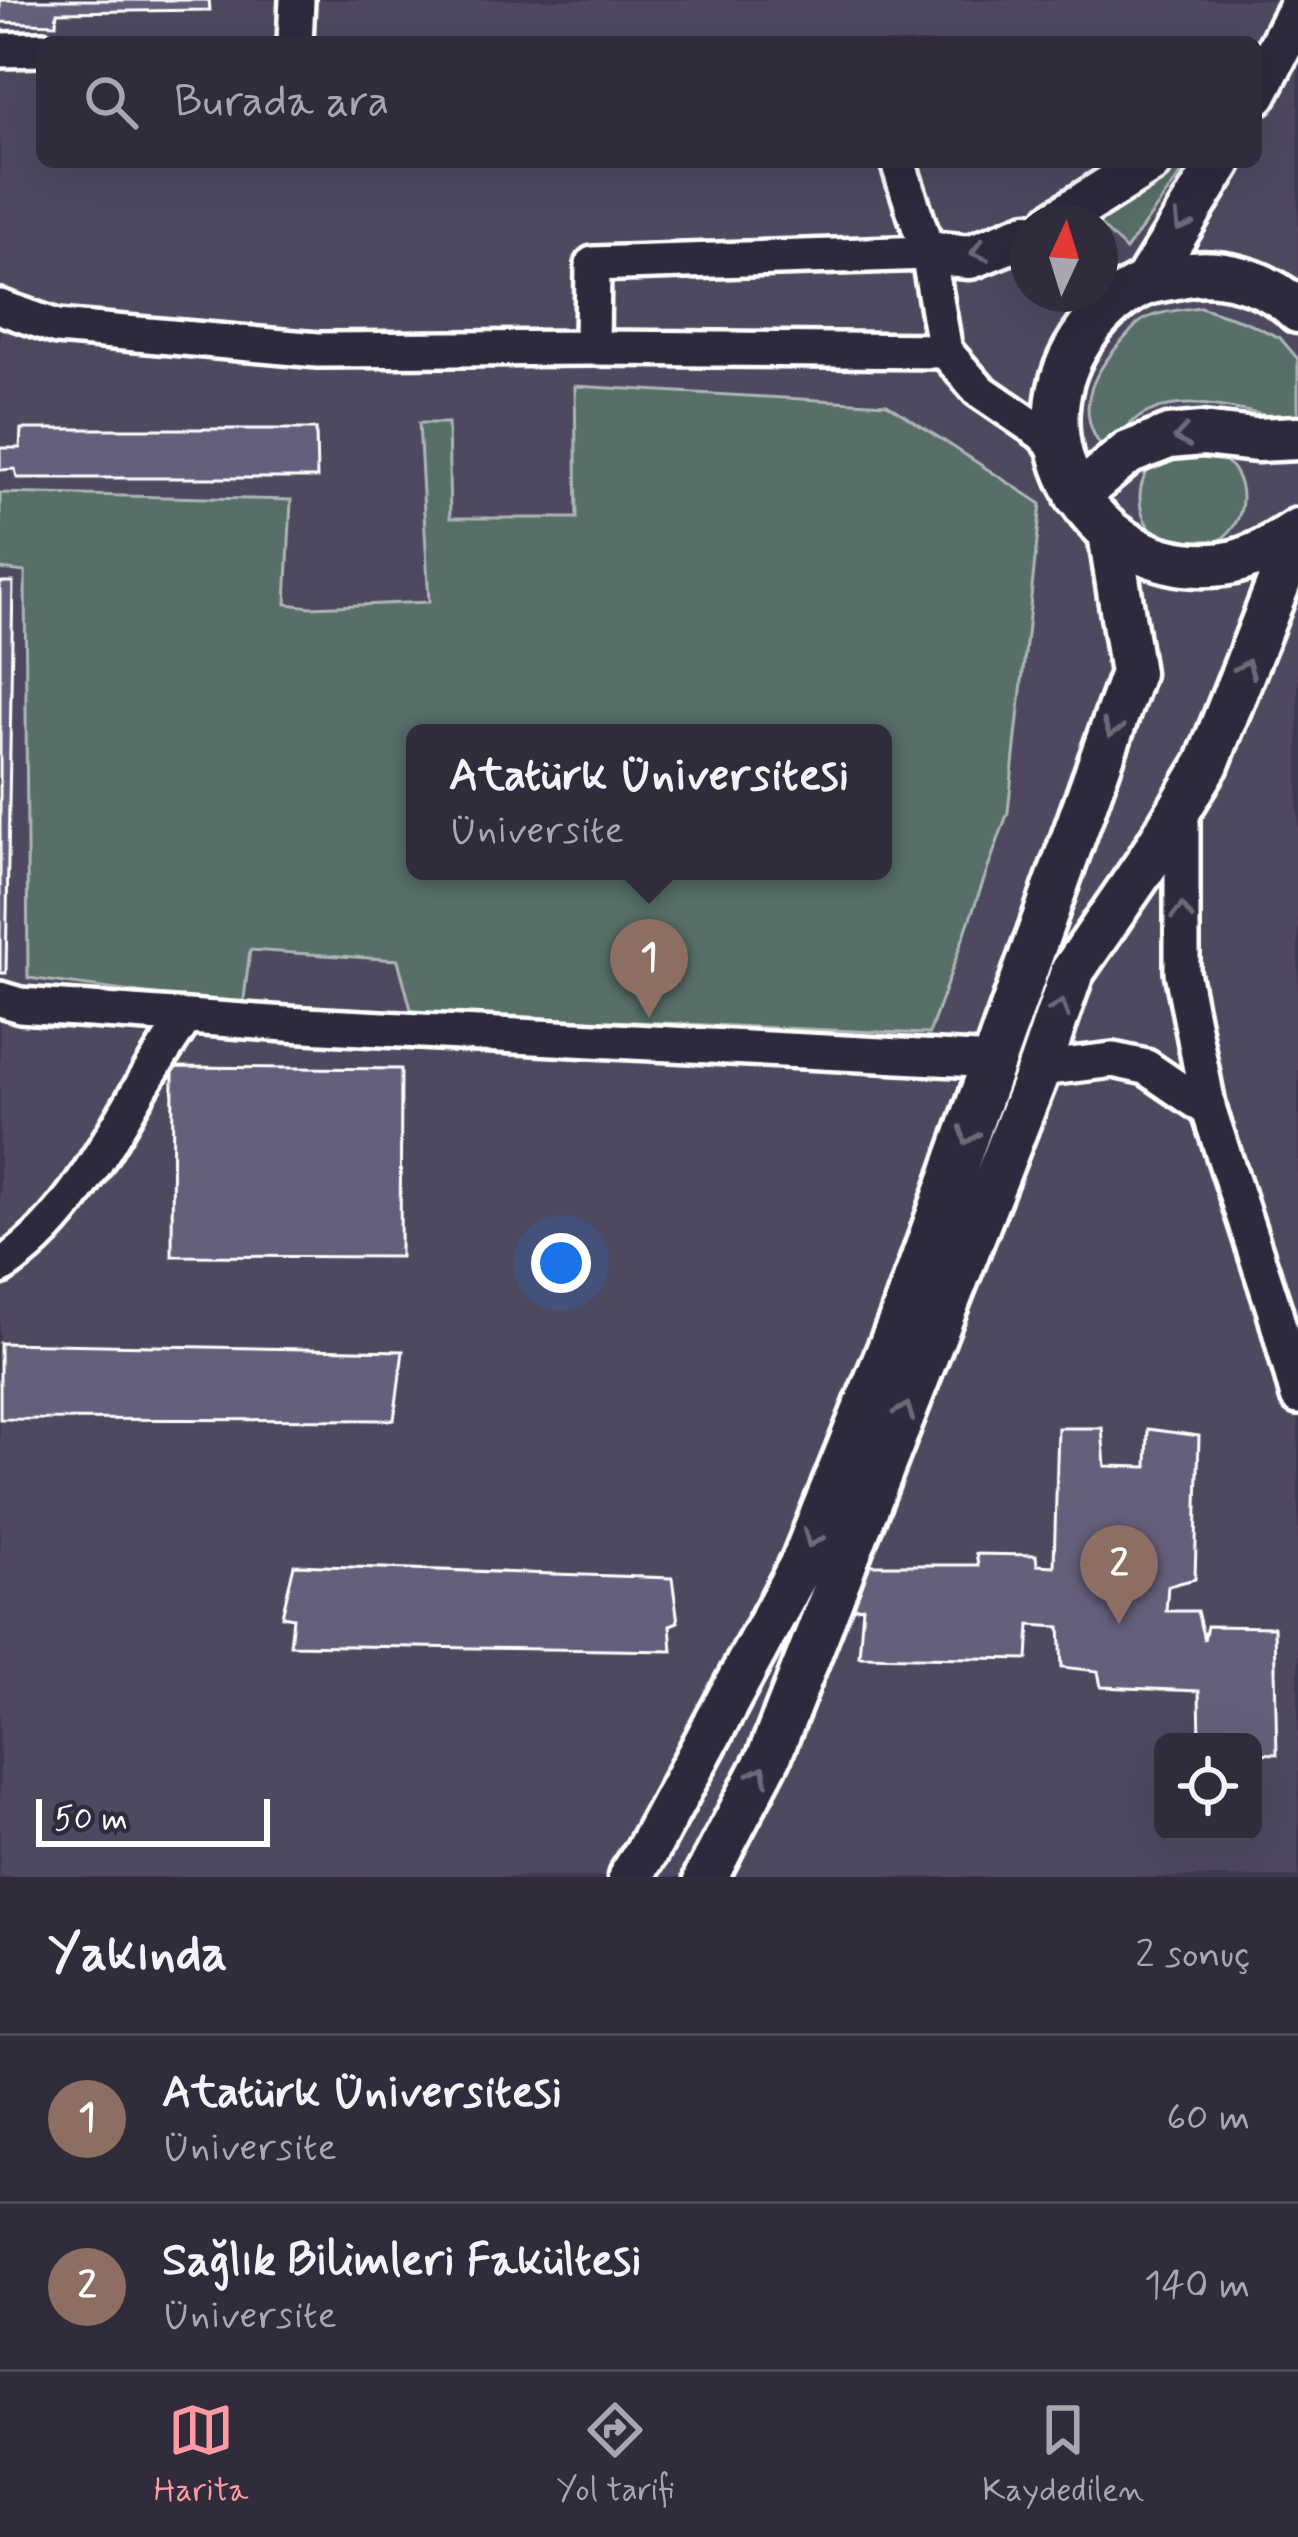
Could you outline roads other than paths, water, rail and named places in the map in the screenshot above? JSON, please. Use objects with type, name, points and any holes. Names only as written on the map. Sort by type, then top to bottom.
[{"type":"main road","points":[[1262,46],[1298,8]]},
{"type":"main road","points":[[1262,81],[1298,8]]},
{"type":"main road","points":[[1084,204],[1141,168]]},
{"type":"main road","points":[[1144,284],[1216,168]]},
{"type":"main road","points":[[928,253],[970,257],[1010,241]]},
{"type":"main road","points":[[1298,310],[1244,278],[1194,273],[1144,284],[1102,312],[1072,352],[1056,400],[1058,450],[1077,496],[1110,533],[1145,554],[1185,565],[1227,563],[1266,551],[1298,532]]},
{"type":"main road","points":[[1077,496],[1128,453],[1169,437],[1298,438]]},
{"type":"main road","points":[[706,1877],[769,1757],[1040,1069],[1072,972],[1207,764],[1298,532]]},
{"type":"main road","points":[[630,1877],[802,1561],[902,1317],[996,1060],[1132,673],[1110,533]]},
{"type":"street","points":[[296,36],[297,0]]},
{"type":"street","points":[[0,50],[36,49]]},
{"type":"street","points":[[900,168],[928,253],[945,351],[979,390],[1058,450]]},
{"type":"street","points":[[592,348],[593,264],[928,253]]},
{"type":"street","points":[[0,308],[57,327],[318,350],[945,351]]},
{"type":"street","points":[[1182,805],[1182,973],[1209,1110],[1298,1397]]},
{"type":"street","points":[[0,999],[20,1005],[186,1017],[996,1060]]},
{"type":"street","points":[[0,1268],[28,1250],[89,1175],[186,1017]]},
{"type":"street","points":[[1040,1069],[1113,1060],[1146,1067],[1209,1110]]},
{"type":"place","name":"Atatürk Üniversitesi","points":[[649,1018]]},
{"type":"place","name":"Sağlık Bilimleri Fakültesi","points":[[1119,1624]]}]
